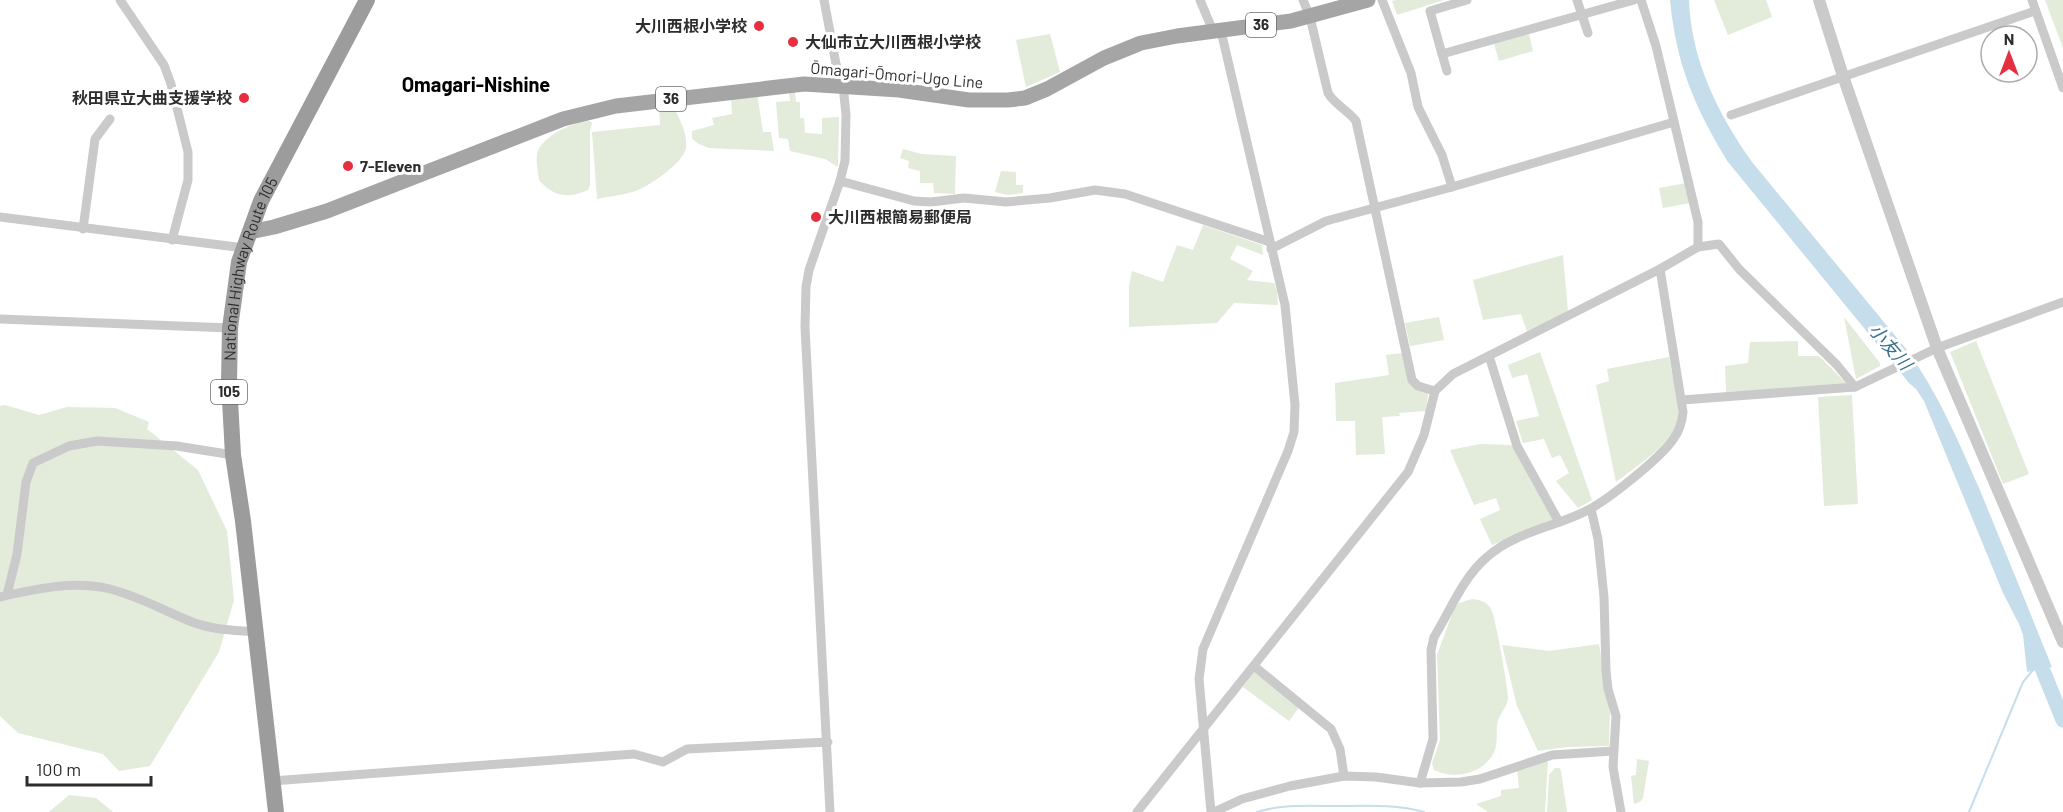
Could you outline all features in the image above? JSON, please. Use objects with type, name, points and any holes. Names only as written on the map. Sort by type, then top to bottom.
[{"type":"highway","name":"National Highway Route 105","points":[[276,812],[234,454],[229,382],[230,328],[239,262],[261,201],[367,0]]},
{"type":"main road","name":"Ōmagari-Ōmori-Ugo Line","points":[[247,240],[274,227],[327,211],[563,118],[590,111],[804,84],[899,90],[969,100],[1025,98],[1047,89],[1104,58],[1141,44],[1310,17],[1368,0]]},
{"type":"street","points":[[120,0],[164,65],[187,145],[188,180],[172,240]]},
{"type":"street","points":[[824,0],[836,64],[843,85],[846,115],[845,160],[809,270],[805,317],[831,812]]},
{"type":"street","points":[[1200,0],[1217,31],[1285,305],[1295,405],[1294,432],[1288,450],[1203,649],[1199,679],[1202,729],[1212,812],[1280,789],[1344,776],[1376,777],[1420,783],[1473,781],[1552,754],[1613,751]]},
{"type":"street","points":[[1303,0],[1310,17],[1328,93],[1332,100],[1351,113],[1356,121],[1412,380],[1418,386],[1435,392]]},
{"type":"street","points":[[1382,0],[1411,74],[1418,107],[1442,155],[1452,187]]},
{"type":"street","points":[[1447,71],[1430,11],[1467,0]]},
{"type":"street","points":[[1577,0],[1588,33]]},
{"type":"street","points":[[1442,54],[1634,0]]},
{"type":"street","points":[[1641,0],[1656,46],[1698,222],[1698,247]]},
{"type":"street","points":[[1819,0],[1937,348],[2063,642]]},
{"type":"street","points":[[2032,0],[2063,88]]},
{"type":"street","points":[[1731,116],[2035,11]]},
{"type":"street","points":[[83,229],[95,139],[110,118]]},
{"type":"street","points":[[840,181],[914,201],[931,202],[964,198],[1006,202],[1050,198],[1095,190],[1125,194],[1270,245],[1326,221],[1674,122]]},
{"type":"street","points":[[0,218],[172,240],[247,240]]},
{"type":"street","points":[[1137,812],[1408,472],[1424,435],[1435,392],[1453,374],[1660,269],[1698,247],[1719,244],[1733,262],[1837,365],[1855,387]]},
{"type":"street","points":[[1420,783],[1433,739],[1431,650],[1434,637],[1473,571],[1486,557],[1500,547],[1591,509],[1661,453],[1674,439],[1682,422],[1682,400],[1660,269]]},
{"type":"street","points":[[1682,400],[1855,387],[1937,348],[2063,302]]},
{"type":"street","points":[[0,319],[230,328]]},
{"type":"street","points":[[1489,356],[1517,446],[1559,522]]},
{"type":"street","points":[[234,454],[177,446],[97,441],[69,447],[33,463],[26,482],[19,542],[4,596],[62,586],[96,586],[111,589],[194,622],[218,629],[256,632]]},
{"type":"street","points":[[1591,509],[1598,539],[1604,597],[1608,689],[1616,716],[1612,767],[1621,812]]},
{"type":"street","points":[[1254,666],[1331,729],[1340,749],[1344,776]]},
{"type":"street","points":[[272,781],[634,754],[663,762],[687,749],[828,742]]},
{"type":"green space","points":[[1444,0],[1397,15],[1392,1]]},
{"type":"green space","points":[[1714,0],[1766,0],[1772,17],[1728,35]]},
{"type":"green space","points":[[2045,0],[2063,0],[2063,48]]},
{"type":"green space","points":[[1050,34],[1060,72],[1026,87],[1016,40]]},
{"type":"green space","points":[[1529,34],[1533,51],[1499,61],[1494,44]]},
{"type":"green space","points":[[795,92],[796,102],[800,102],[800,118],[804,118],[805,133],[822,134],[822,118],[839,117],[838,167],[825,159],[790,151],[788,139],[779,138],[776,102],[790,101],[789,93]]},
{"type":"green space","points":[[757,93],[763,132],[771,132],[774,151],[709,148],[692,139],[692,131],[714,125],[712,118],[732,114],[731,96]]},
{"type":"green space","points":[[672,104],[686,136],[684,154],[659,178],[638,190],[597,199],[592,132],[660,125],[659,105]]},
{"type":"green space","points":[[590,121],[592,123],[588,190],[574,195],[561,195],[550,190],[539,180],[538,150],[549,137],[556,133],[570,126]]},
{"type":"green space","points":[[903,149],[922,154],[956,156],[955,194],[934,193],[933,183],[920,183],[920,171],[908,168],[909,161],[900,158]]},
{"type":"green space","points":[[1001,171],[1016,172],[1016,185],[1023,185],[1023,193],[1008,195],[995,192]]},
{"type":"green space","points":[[1686,183],[1690,203],[1663,208],[1659,188]]},
{"type":"green space","points":[[1203,225],[1262,245],[1263,255],[1237,245],[1230,259],[1253,271],[1247,280],[1274,283],[1278,305],[1234,303],[1217,323],[1129,327],[1129,286],[1132,271],[1163,282],[1177,245],[1193,250]]},
{"type":"green space","points":[[1563,255],[1568,312],[1527,332],[1521,314],[1483,320],[1473,280]]},
{"type":"green space","points":[[1439,317],[1444,340],[1410,346],[1405,323]]},
{"type":"green space","points":[[1844,317],[1880,363],[1880,366],[1856,379]]},
{"type":"green space","points":[[1798,341],[1798,356],[1819,356],[1848,385],[1726,392],[1725,366],[1748,363],[1750,342]]},
{"type":"green space","points":[[1976,341],[2029,474],[2003,484],[1950,352]]},
{"type":"green space","points":[[1540,352],[1592,500],[1578,508],[1556,481],[1569,473],[1560,455],[1552,458],[1544,439],[1523,443],[1516,421],[1539,416],[1527,374],[1512,378],[1508,365]]},
{"type":"green space","points":[[1403,353],[1409,382],[1428,393],[1426,411],[1382,417],[1385,454],[1356,455],[1355,421],[1336,421],[1335,383],[1389,375],[1386,355]]},
{"type":"green space","points":[[1669,357],[1677,402],[1676,426],[1663,444],[1616,482],[1596,385],[1609,381],[1607,369]]},
{"type":"green space","points":[[1852,395],[1858,504],[1824,506],[1818,397]]},
{"type":"green space","points":[[5,405],[39,415],[67,407],[115,408],[149,422],[147,429],[198,470],[227,531],[234,600],[219,652],[150,766],[119,771],[103,754],[18,733],[0,716],[0,406]]},
{"type":"green space","points":[[1480,444],[1513,445],[1555,519],[1492,545],[1480,519],[1500,510],[1496,498],[1474,505],[1450,450]]},
{"type":"green space","points":[[1472,599],[1485,603],[1493,614],[1508,699],[1498,721],[1496,746],[1489,760],[1483,766],[1468,773],[1442,773],[1434,770],[1432,763],[1440,740],[1437,655],[1454,609],[1459,603]]},
{"type":"green space","points":[[1599,644],[1610,714],[1609,746],[1567,747],[1538,751],[1517,706],[1502,645],[1549,651]]},
{"type":"green space","points":[[1254,672],[1300,706],[1289,721],[1243,687]]},
{"type":"green space","points":[[1548,759],[1545,812],[1488,812],[1476,804],[1501,796],[1501,790],[1519,788],[1517,770]]},
{"type":"green space","points":[[1637,759],[1649,761],[1643,798],[1634,804],[1631,776],[1636,775]]},
{"type":"green space","points":[[1555,768],[1560,768],[1561,771],[1567,812],[1547,812],[1549,775]]},
{"type":"green space","points":[[69,795],[96,798],[113,812],[49,812]]},
{"type":"water","points":[[1670,0],[1689,0],[1695,44],[1708,86],[1728,125],[1752,162],[1907,350],[1929,384],[1947,417],[1979,488],[2052,667],[2027,672],[2023,635],[2019,624],[2003,593],[1924,401],[1728,162],[1716,142],[1697,104],[1682,65]]},
{"type":"waterway","name":"小友川","points":[[2035,651],[2063,720]]},
{"type":"waterway","points":[[1969,812],[2023,682],[2033,670]]},
{"type":"waterway","points":[[1257,812],[1306,806],[1380,806],[1424,812]]},
{"type":"place","name":"大川西根小学校","points":[[759,26]]},
{"type":"place","name":"大仙市立大川西根小学校","points":[[793,42]]},
{"type":"place","name":"秋田県立大曲支援学校","points":[[244,98]]},
{"type":"place","name":"7-Eleven","points":[[348,166]]},
{"type":"place","name":"大川西根簡易郵便局","points":[[816,217]]},
{"type":"district","name":"Omagari-Nishine","points":[[476,85]]}]
